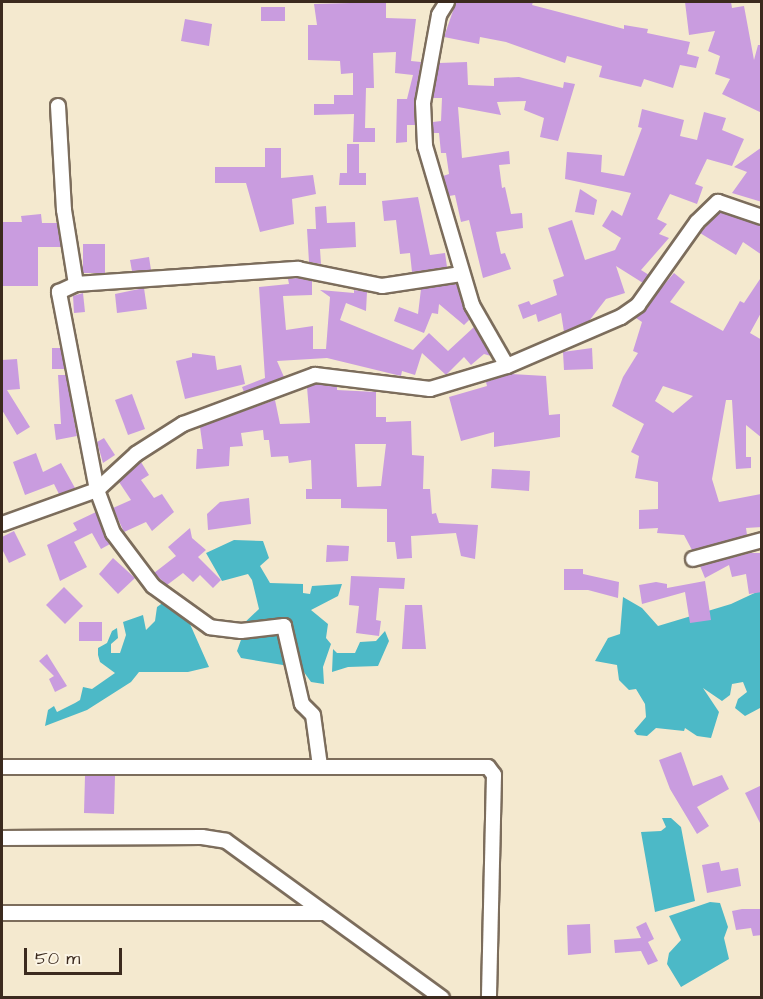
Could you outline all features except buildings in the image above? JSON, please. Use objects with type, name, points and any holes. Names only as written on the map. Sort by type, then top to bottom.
[{"type":"street","points":[[447,2],[439,15],[423,103],[425,146],[472,305],[507,366]]},
{"type":"street","points":[[58,106],[64,210],[76,284]]},
{"type":"street","points":[[2,524],[97,490],[136,453],[174,429],[315,375],[328,374],[365,384],[430,389],[507,366],[621,317],[638,305],[697,222],[718,202],[727,202],[762,217]]},
{"type":"street","points":[[320,766],[313,715],[302,704],[284,626],[241,631],[210,627],[195,619],[170,595],[153,586],[113,533],[97,490],[59,292],[76,284],[298,269],[382,286],[461,274]]},
{"type":"street","points":[[693,559],[762,540]]},
{"type":"street","points":[[2,766],[484,765],[491,770],[489,998]]},
{"type":"street","points":[[2,838],[214,837],[237,846],[324,913],[442,998]]},
{"type":"street","points":[[2,913],[324,913]]},
{"type":"water","points":[[234,540],[263,541],[269,558],[260,566],[270,583],[303,584],[303,593],[310,594],[312,586],[342,584],[338,596],[311,610],[328,624],[326,638],[331,644],[323,667],[324,684],[311,682],[301,668],[241,658],[237,651],[242,637],[241,626],[259,609],[252,580],[248,574],[222,581],[206,553]]},
{"type":"water","points":[[761,590],[760,708],[745,716],[735,708],[738,699],[747,692],[743,682],[732,684],[730,695],[722,701],[703,688],[719,712],[711,738],[697,736],[685,728],[684,731],[656,728],[647,736],[637,735],[634,731],[646,717],[645,704],[636,689],[629,690],[619,680],[617,665],[595,661],[608,638],[620,634],[623,597],[642,608],[658,626],[731,604]]},
{"type":"water","points":[[171,597],[186,615],[209,667],[188,672],[139,672],[131,682],[87,710],[45,726],[48,710],[54,706],[57,712],[75,703],[80,700],[83,687],[92,689],[115,673],[100,662],[98,655],[98,648],[107,643],[112,631],[117,628],[118,638],[111,644],[111,653],[120,653],[126,635],[123,622],[143,615],[146,630],[155,621],[157,607]]},
{"type":"water","points":[[385,631],[389,641],[378,666],[348,667],[332,672],[333,649],[337,653],[355,653],[360,642],[376,641]]},
{"type":"water","points":[[662,818],[671,818],[681,827],[695,901],[655,912],[641,832],[661,831],[666,827]]},
{"type":"water","points":[[710,902],[720,903],[728,927],[724,938],[729,959],[681,987],[667,964],[669,953],[681,940],[669,916]]}]
